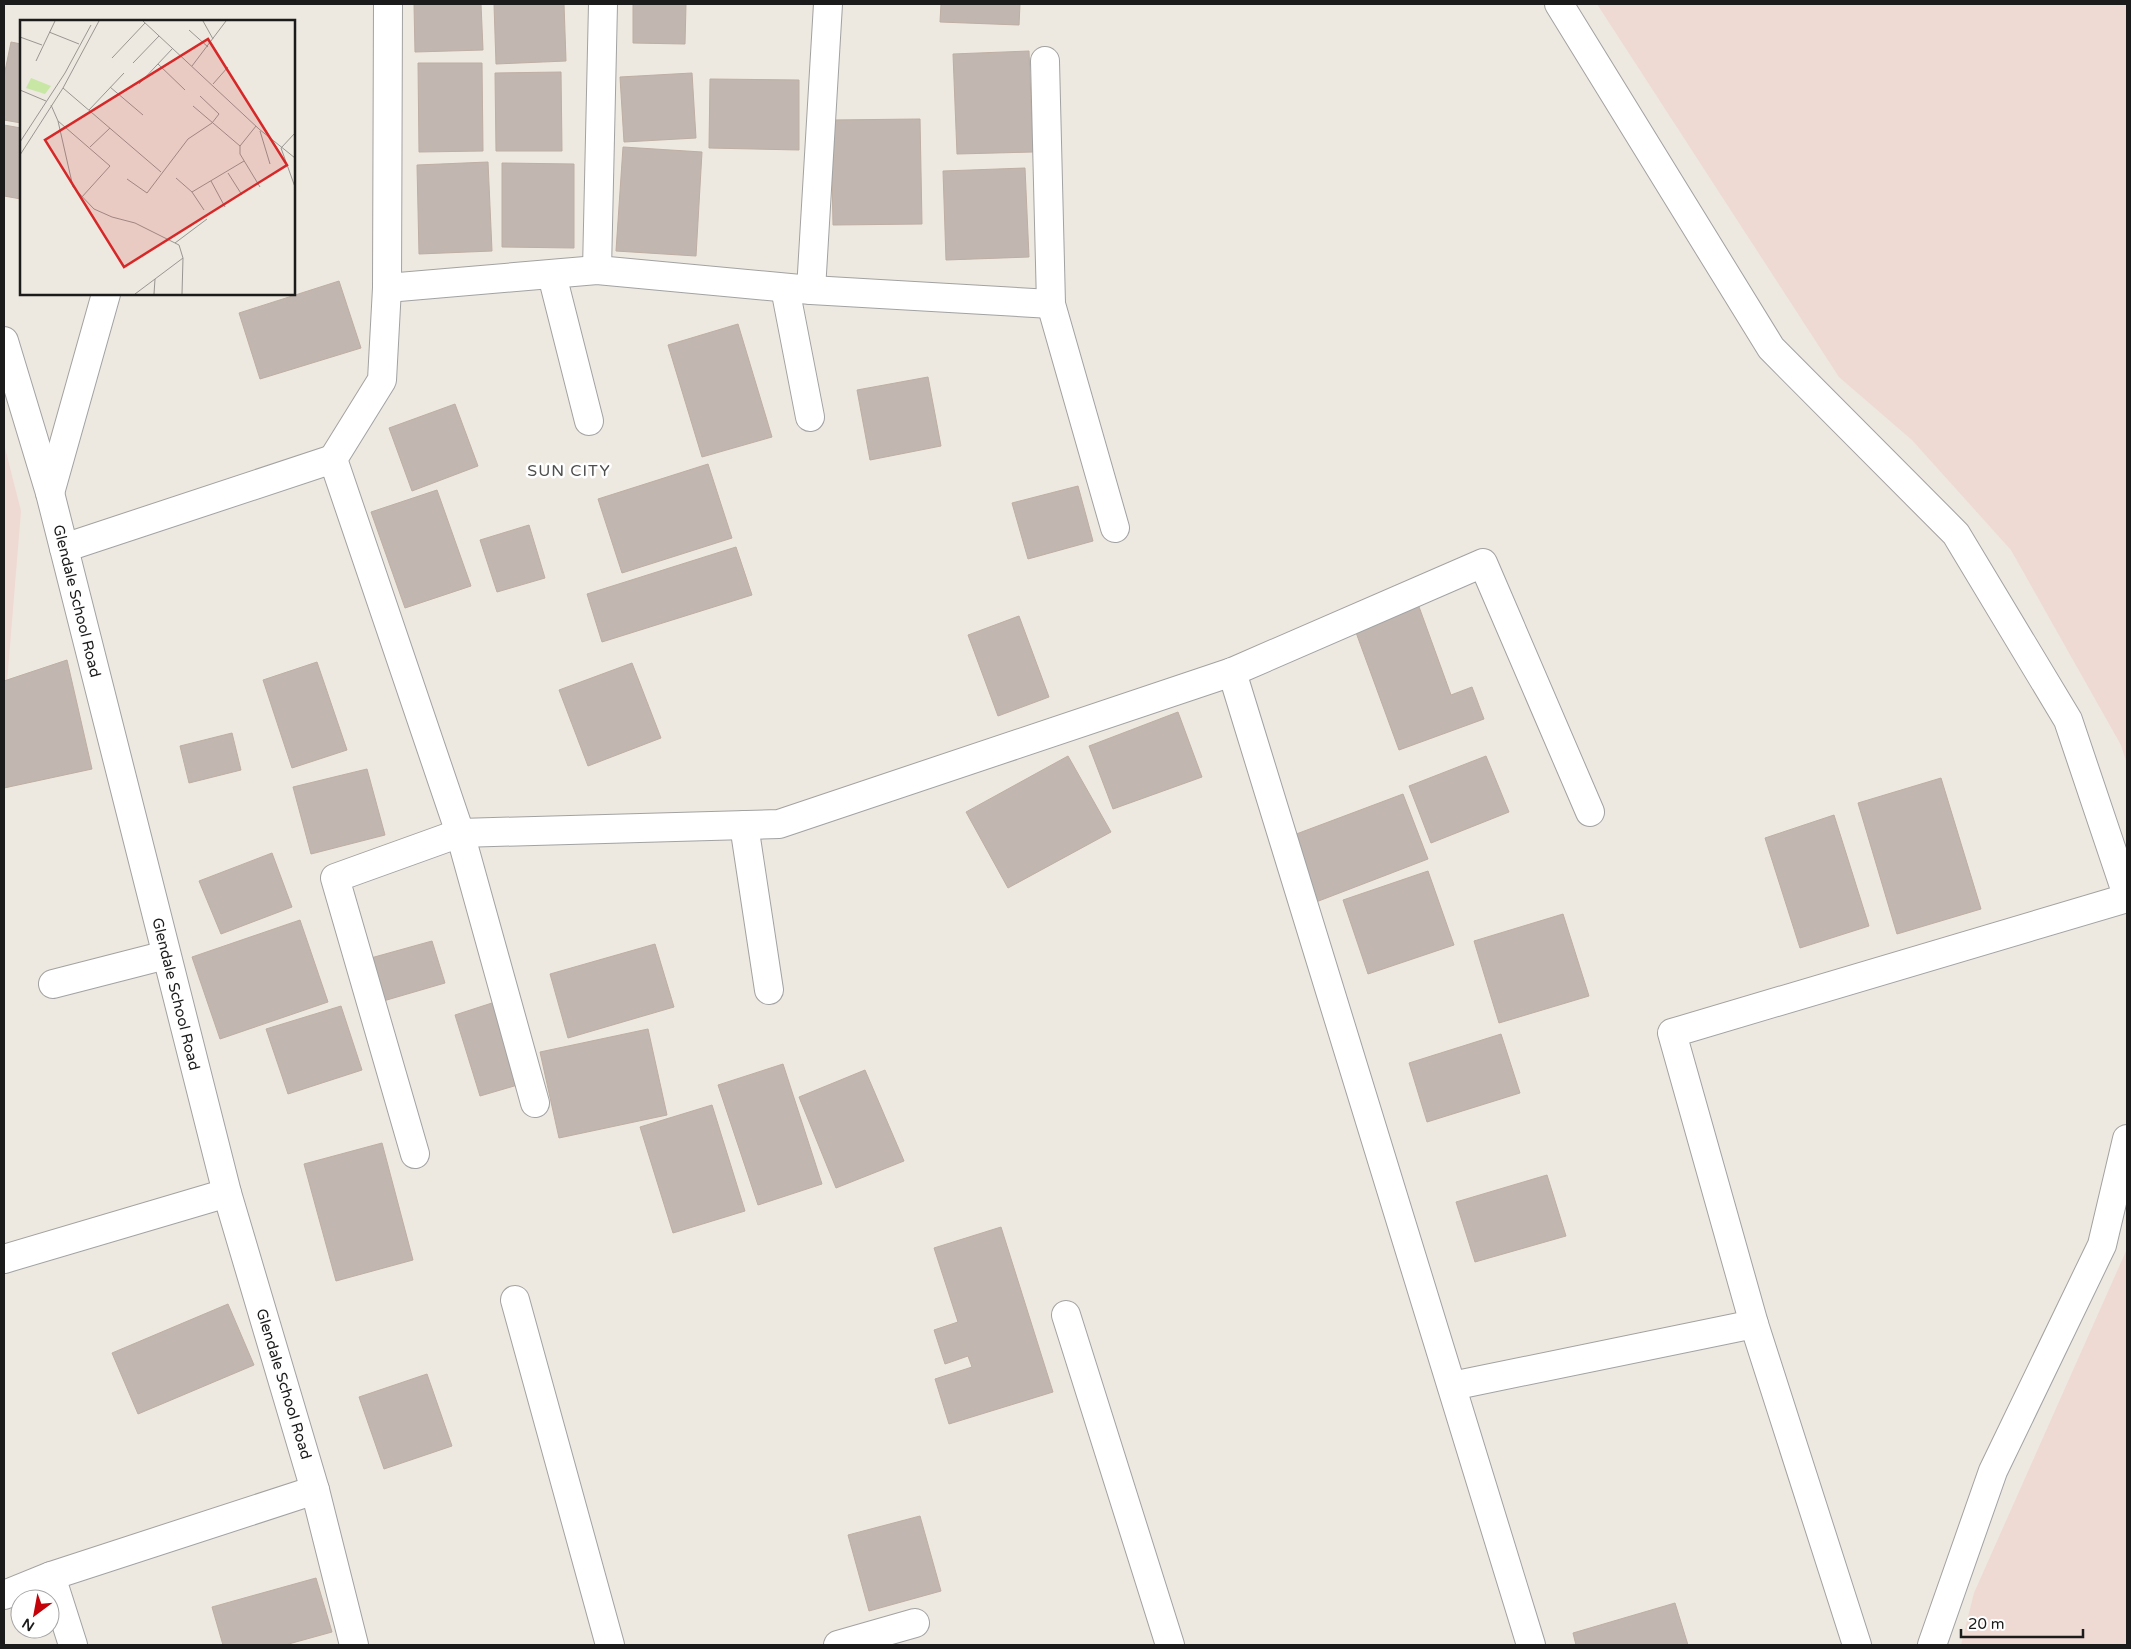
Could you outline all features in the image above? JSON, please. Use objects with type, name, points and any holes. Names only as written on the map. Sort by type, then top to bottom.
[{"type":"street","points":[[64,548],[333,459],[382,380],[386,288],[388,4]]},
{"type":"street","points":[[597,270],[603,4]]},
{"type":"street","points":[[810,417],[798,289],[828,4]]},
{"type":"street","points":[[1559,4],[1771,348],[1956,534],[2068,720],[2127,896],[1672,1033],[1754,1324],[1857,1645]]},
{"type":"street","points":[[1045,60],[1051,304],[1114,528]]},
{"type":"street","points":[[386,288],[597,270],[798,289],[1051,304]]},
{"type":"street","points":[[552,275],[589,421]]},
{"type":"street","points":[[50,493],[106,295]]},
{"type":"street","name":"Glendale School Road","points":[[4,341],[50,493],[227,1193],[315,1490],[354,1645]]},
{"type":"street","points":[[333,459],[460,833],[535,1104]]},
{"type":"street","points":[[415,1154],[335,878],[460,833],[779,824],[1232,672],[1483,563],[1590,812]]},
{"type":"street","points":[[1232,672],[1531,1645]]},
{"type":"street","points":[[744,825],[769,990]]},
{"type":"street","points":[[53,984],[166,956]]},
{"type":"street","points":[[1932,1645],[1993,1471],[2102,1245],[2127,1139]]},
{"type":"street","points":[[4,1259],[227,1193]]},
{"type":"street","points":[[515,1300],[610,1645]]},
{"type":"street","points":[[1066,1315],[1170,1645]]},
{"type":"street","points":[[1452,1386],[1754,1324]]},
{"type":"street","points":[[4,1596],[51,1576],[315,1490]]},
{"type":"street","points":[[51,1576],[73,1645]]},
{"type":"street","points":[[838,1645],[915,1623]]},
{"type":"shaded area","points":[[1597,4],[2127,4],[2127,764],[2121,745],[2011,550],[1912,440],[1839,377]]},
{"type":"shaded area","points":[[4,444],[21,511],[4,719]]},
{"type":"shaded area","points":[[2127,1249],[2127,1645],[1961,1645],[1974,1593]]},
{"type":"building","points":[[414,4],[481,4],[483,50],[415,52]]},
{"type":"building","points":[[494,4],[564,4],[566,61],[496,64]]},
{"type":"building","points":[[633,4],[686,4],[685,44],[633,43]]},
{"type":"building","points":[[941,4],[1020,4],[1019,25],[940,22]]},
{"type":"building","points":[[11,42],[20,44],[20,123],[4,120],[4,76]]},
{"type":"building","points":[[1029,51],[1033,152],[957,154],[953,54]]},
{"type":"building","points":[[418,63],[482,63],[483,151],[419,152]]},
{"type":"building","points":[[561,72],[562,151],[496,151],[495,73]]},
{"type":"building","points":[[692,73],[696,138],[624,142],[620,77]]},
{"type":"building","points":[[710,79],[799,80],[799,150],[709,148]]},
{"type":"building","points":[[920,119],[922,224],[833,225],[831,120]]},
{"type":"building","points":[[4,125],[20,128],[20,199],[4,196]]},
{"type":"building","points":[[623,147],[702,152],[696,256],[616,251]]},
{"type":"building","points":[[488,162],[492,251],[419,254],[417,165]]},
{"type":"building","points":[[502,163],[574,164],[574,248],[502,247]]},
{"type":"building","points":[[1025,168],[1029,257],[946,260],[943,171]]},
{"type":"building","points":[[339,281],[361,348],[260,379],[239,313]]},
{"type":"building","points":[[738,324],[772,437],[702,457],[668,345]]},
{"type":"building","points":[[928,377],[941,446],[870,460],[857,390]]},
{"type":"building","points":[[455,404],[478,466],[412,491],[389,428]]},
{"type":"building","points":[[708,464],[732,538],[622,573],[598,499]]},
{"type":"building","points":[[1078,486],[1093,541],[1028,559],[1012,503]]},
{"type":"building","points":[[437,490],[471,586],[405,608],[371,512]]},
{"type":"building","points":[[529,525],[545,578],[497,592],[480,540]]},
{"type":"building","points":[[736,547],[752,595],[602,642],[587,594]]},
{"type":"building","points":[[1418,604],[1451,695],[1472,687],[1484,719],[1399,750],[1354,627]]},
{"type":"building","points":[[1019,616],[1049,697],[998,716],[968,635]]},
{"type":"building","points":[[67,660],[92,769],[4,788],[4,681]]},
{"type":"building","points":[[317,662],[347,750],[292,768],[263,680]]},
{"type":"building","points":[[632,663],[661,738],[588,766],[559,690]]},
{"type":"building","points":[[1178,712],[1202,777],[1113,809],[1089,746]]},
{"type":"building","points":[[232,733],[241,770],[189,783],[180,746]]},
{"type":"building","points":[[1068,756],[1111,832],[1008,888],[966,812]]},
{"type":"building","points":[[1486,756],[1509,812],[1431,843],[1409,786]]},
{"type":"building","points":[[367,769],[385,835],[311,854],[293,787]]},
{"type":"building","points":[[1941,778],[1981,909],[1897,934],[1858,803]]},
{"type":"building","points":[[1403,794],[1428,859],[1316,902],[1291,836]]},
{"type":"building","points":[[1834,815],[1869,926],[1800,948],[1765,838]]},
{"type":"building","points":[[272,853],[292,907],[221,934],[199,881]]},
{"type":"building","points":[[1428,871],[1454,945],[1368,974],[1343,900]]},
{"type":"building","points":[[1563,914],[1589,996],[1499,1023],[1474,941]]},
{"type":"building","points":[[300,920],[328,1002],[220,1039],[192,957]]},
{"type":"building","points":[[432,941],[445,983],[373,1004],[360,961]]},
{"type":"building","points":[[655,944],[674,1007],[568,1038],[550,974]]},
{"type":"building","points":[[495,1002],[521,1084],[480,1096],[455,1015]]},
{"type":"building","points":[[341,1006],[362,1070],[288,1094],[266,1029]]},
{"type":"building","points":[[648,1029],[667,1115],[559,1138],[540,1052]]},
{"type":"building","points":[[1501,1034],[1520,1093],[1427,1122],[1409,1063]]},
{"type":"building","points":[[783,1064],[822,1184],[758,1205],[718,1085]]},
{"type":"building","points":[[865,1070],[904,1161],[836,1188],[799,1097]]},
{"type":"building","points":[[712,1105],[745,1211],[673,1233],[640,1127]]},
{"type":"building","points":[[382,1143],[413,1260],[336,1281],[304,1164]]},
{"type":"building","points":[[1547,1175],[1566,1236],[1475,1262],[1456,1202]]},
{"type":"building","points":[[1001,1227],[1053,1392],[949,1424],[935,1379],[972,1367],[968,1356],[945,1364],[934,1330],[958,1322],[934,1248]]},
{"type":"building","points":[[228,1304],[254,1365],[138,1414],[112,1353]]},
{"type":"building","points":[[427,1374],[452,1446],[384,1469],[359,1397]]},
{"type":"building","points":[[920,1516],[941,1591],[869,1611],[848,1535]]},
{"type":"building","points":[[316,1578],[332,1632],[285,1645],[223,1645],[212,1607]]},
{"type":"building","points":[[1675,1603],[1688,1645],[1576,1645],[1573,1633]]},
{"type":"district","name":"SUN CITY","points":[[569,470]]}]
